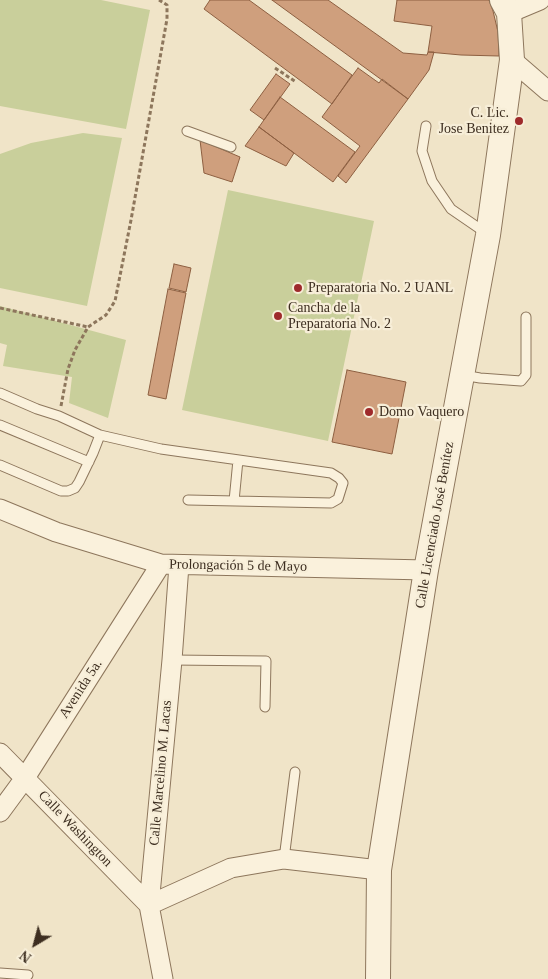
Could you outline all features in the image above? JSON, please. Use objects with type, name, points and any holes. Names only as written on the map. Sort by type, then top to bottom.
[{"type":"street","points":[[505,7],[540,0]]},
{"type":"street","name":"Calle Licenciado José Benítez","points":[[378,979],[379,870],[426,570],[488,235],[512,60],[505,7]]},
{"type":"street","points":[[512,60],[548,91]]},
{"type":"street","name":"Prolongación 5 de Mayo","points":[[0,509],[56,532],[170,565],[426,570]]},
{"type":"street","name":"Calle Marcelino M. Lacas","points":[[163,979],[149,905],[172,660],[170,565]]},
{"type":"street","name":"Avenida 5a.","points":[[0,812],[170,565]]},
{"type":"street","name":"Calle Washington","points":[[0,754],[149,905]]},
{"type":"street","points":[[149,905],[231,868],[284,859],[379,870]]},
{"type":"lane","points":[[426,126],[422,151],[432,181],[451,209],[488,235]]},
{"type":"lane","points":[[187,131],[232,147]]},
{"type":"lane","points":[[462,375],[521,381],[526,375],[526,317]]},
{"type":"lane","points":[[0,393],[59,416],[100,435],[161,449],[331,473],[339,478],[343,484],[338,499],[331,503],[188,500]]},
{"type":"lane","points":[[0,425],[89,462]]},
{"type":"lane","points":[[0,465],[61,491],[68,491],[75,488],[80,482],[100,435]]},
{"type":"lane","points":[[234,501],[238,460]]},
{"type":"lane","points":[[172,660],[266,662],[265,707]]},
{"type":"lane","points":[[284,859],[295,772]]},
{"type":"lane","points":[[0,973],[28,975],[24,979]]},
{"type":"path","points":[[59,416],[68,369],[76,350],[88,327],[106,315],[115,301],[167,19],[167,6],[159,0]]},
{"type":"path","points":[[275,68],[296,82]]},
{"type":"path","points":[[0,308],[88,327]]},
{"type":"green space","points":[[0,0],[101,0],[150,10],[126,129],[0,106]]},
{"type":"green space","points":[[83,133],[122,138],[87,306],[0,288],[0,154],[31,143]]},
{"type":"green space","name":"Cancha de la Preparatoria No. 2","points":[[228,190],[374,221],[328,441],[182,410]]},
{"type":"green space","points":[[0,306],[126,340],[108,418],[69,403],[72,377],[3,366],[7,345],[0,343]]},
{"type":"building","points":[[210,0],[249,0],[352,75],[332,104],[204,9]]},
{"type":"building","points":[[272,0],[328,0],[403,53],[427,55],[428,52],[434,52],[429,70],[408,99]]},
{"type":"building","points":[[397,0],[489,0],[498,32],[499,56],[428,52],[432,26],[394,21]]},
{"type":"building","points":[[358,68],[379,83],[382,79],[408,99],[346,183],[338,176],[360,146],[322,117]]},
{"type":"building","points":[[276,74],[290,84],[264,120],[250,110]]},
{"type":"building","points":[[280,97],[355,152],[333,182],[259,127]]},
{"type":"building","points":[[259,127],[294,153],[286,166],[245,146]]},
{"type":"building","points":[[200,140],[240,157],[232,182],[204,173]]},
{"type":"building","points":[[174,264],[191,268],[186,292],[169,288]]},
{"type":"building","points":[[168,289],[186,293],[166,399],[148,395]]},
{"type":"building","name":"Domo Vaquero","points":[[347,370],[406,382],[392,454],[332,442]]},
{"type":"place","name":"C. Lic. Jose Benitez","points":[[519,121]]},
{"type":"place","name":"Preparatoria No. 2 UANL","points":[[298,288]]},
{"type":"place","name":"Cancha de la Preparatoria No. 2","points":[[278,316]]},
{"type":"place","name":"Domo Vaquero","points":[[369,412]]}]
